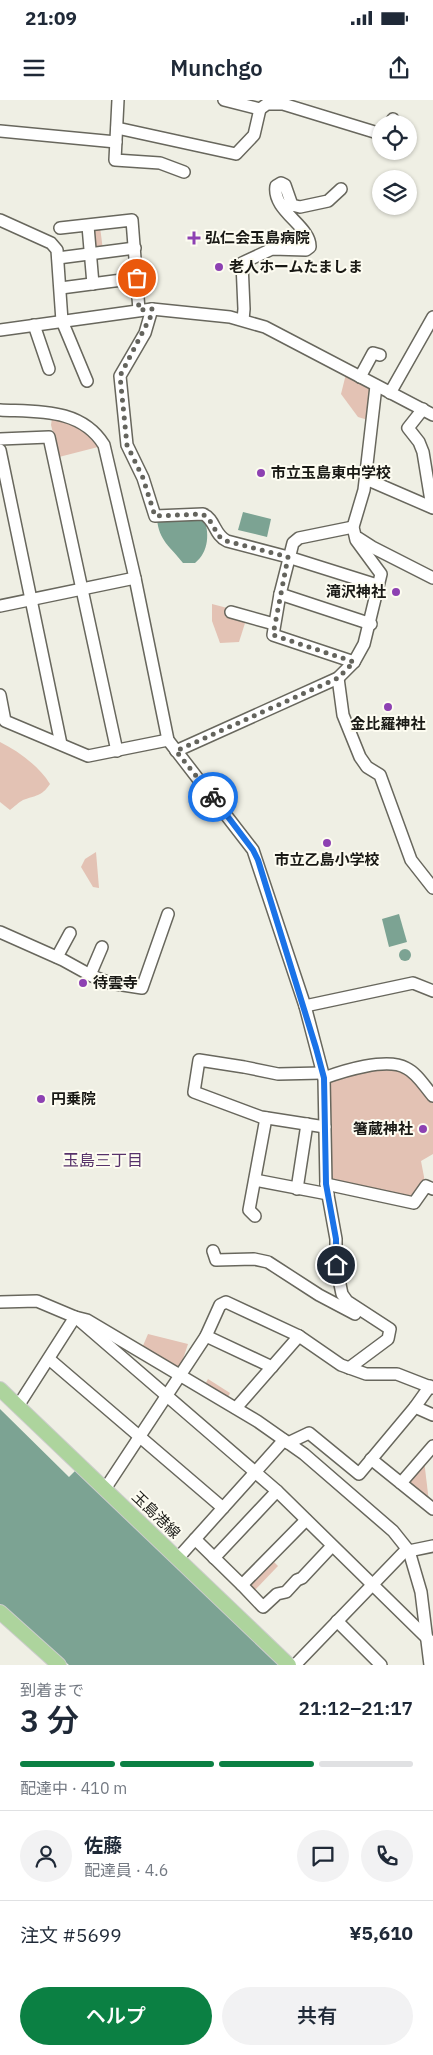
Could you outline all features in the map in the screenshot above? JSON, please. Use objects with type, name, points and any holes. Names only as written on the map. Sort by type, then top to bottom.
[{"type":"main road","name":"玉島港線","points":[[0,1389],[289,1665]]},
{"type":"main road","points":[[0,1612],[59,1665]]},
{"type":"street","points":[[118,100],[115,160],[160,163],[184,172]]},
{"type":"street","points":[[224,100],[260,109]]},
{"type":"street","points":[[117,128],[236,154],[254,135],[260,109],[267,104],[283,104],[372,131]]},
{"type":"street","points":[[0,131],[116,142]]},
{"type":"street","points":[[242,320],[244,309],[242,263],[272,250],[300,250],[310,247],[307,237],[281,204],[276,194],[276,186],[278,184],[284,185],[292,205],[300,208],[328,202],[341,189]]},
{"type":"street","points":[[0,220],[54,245],[58,258],[62,321],[87,380]]},
{"type":"street","points":[[60,228],[132,220],[139,310]]},
{"type":"street","points":[[88,226],[92,284]]},
{"type":"street","points":[[58,258],[135,248]]},
{"type":"street","points":[[61,288],[137,278]]},
{"type":"street","points":[[152,309],[144,332],[120,376],[127,445],[143,478],[155,516],[202,514],[209,519],[217,534],[223,540],[288,557],[377,585]]},
{"type":"street","points":[[0,330],[152,309],[242,320],[265,327],[428,412],[408,428],[419,442],[423,452],[432,508]]},
{"type":"street","points":[[390,393],[433,317]]},
{"type":"street","points":[[34,325],[49,369]]},
{"type":"street","points":[[360,378],[373,353],[380,355]]},
{"type":"street","points":[[176,751],[338,678],[360,653],[371,624],[377,585],[381,574],[354,531],[366,479],[376,386]]},
{"type":"street","points":[[0,410],[52,413],[81,421],[98,436],[108,454],[136,578],[168,740],[253,850],[305,1006],[323,1076],[327,1189],[336,1239],[336,1265],[342,1294],[347,1302],[388,1326],[390,1334]]},
{"type":"street","points":[[0,439],[49,437],[116,751]]},
{"type":"street","points":[[0,450],[61,744]]},
{"type":"street","points":[[366,479],[432,508]]},
{"type":"street","points":[[354,662],[275,637],[274,624],[288,557],[293,543],[298,538],[354,531],[372,547],[433,578]]},
{"type":"street","points":[[0,606],[136,578]]},
{"type":"street","points":[[280,594],[371,624]]},
{"type":"street","points":[[231,612],[274,624]]},
{"type":"street","points":[[338,678],[343,715],[360,758],[367,767],[380,775],[411,860],[433,888]]},
{"type":"street","points":[[0,695],[5,721],[88,756],[168,740]]},
{"type":"street","points":[[0,932],[110,983],[142,988],[168,914]]},
{"type":"street","points":[[57,957],[70,934]]},
{"type":"street","points":[[90,975],[102,947]]},
{"type":"street","points":[[305,1006],[413,983],[433,991]]},
{"type":"street","points":[[325,1127],[266,1118],[238,1110],[194,1092],[198,1060],[244,1066],[278,1074],[323,1076],[360,1067],[399,1066],[411,1071],[433,1096]]},
{"type":"street","points":[[255,1216],[250,1210],[266,1118]]},
{"type":"street","points":[[297,1189],[307,1124]]},
{"type":"street","points":[[255,1180],[297,1189],[327,1189],[414,1203],[426,1186],[433,1189]]},
{"type":"street","points":[[213,1251],[216,1260],[254,1259],[268,1262],[319,1295],[390,1334]]},
{"type":"street","points":[[0,1302],[37,1300],[75,1317],[97,1324],[236,1408],[304,1454],[393,1531],[409,1550],[421,1592],[430,1665]]},
{"type":"street","points":[[105,1489],[206,1336],[220,1305],[226,1302],[299,1336],[335,1361],[349,1368],[366,1374],[397,1374],[431,1387],[359,1474],[309,1433],[286,1442],[178,1558]]},
{"type":"street","points":[[18,1406],[75,1317]]},
{"type":"street","points":[[75,1317],[277,1491],[428,1640]]},
{"type":"street","points":[[349,1368],[381,1345],[390,1334]]},
{"type":"street","points":[[206,1336],[272,1367]]},
{"type":"street","points":[[236,1408],[299,1336]]},
{"type":"street","points":[[49,1359],[223,1508]]},
{"type":"street","points":[[415,1406],[433,1415]]},
{"type":"street","points":[[401,1484],[433,1446]]},
{"type":"street","points":[[371,1459],[433,1509]]},
{"type":"street","points":[[214,1558],[277,1491]]},
{"type":"street","points":[[242,1586],[306,1520]]},
{"type":"street","points":[[195,1540],[263,1607],[277,1594],[286,1592],[297,1580],[302,1578],[332,1546]]},
{"type":"street","points":[[294,1665],[395,1560],[409,1550],[433,1546]]},
{"type":"street","points":[[337,1621],[381,1665]]},
{"type":"shaded area","points":[[100,227],[103,250],[96,251],[93,228]]},
{"type":"shaded area","points":[[346,374],[371,387],[368,420],[358,417],[341,394]]},
{"type":"shaded area","points":[[52,418],[84,431],[98,447],[59,457],[51,425]]},
{"type":"shaded area","points":[[243,512],[271,519],[267,537],[238,530]]},
{"type":"shaded area","points":[[203,516],[207,529],[206,548],[195,563],[183,563],[160,533],[157,519]]},
{"type":"shaded area","points":[[212,604],[231,609],[246,620],[239,642],[220,643],[212,621]]},
{"type":"shaded area","points":[[0,742],[28,760],[50,784],[41,793],[23,800],[10,810],[0,802]]},
{"type":"shaded area","points":[[96,852],[99,888],[93,887],[81,867],[85,859]]},
{"type":"shaded area","points":[[399,914],[407,942],[389,947],[382,919]]},
{"type":"shaded area","points":[[403,949],[407,949],[411,955],[407,961],[403,961],[399,957],[399,953]]},
{"type":"shaded area","points":[[392,1067],[408,1073],[433,1101],[433,1154],[421,1161],[425,1182],[412,1199],[329,1182],[327,1081],[353,1071]]},
{"type":"shaded area","points":[[148,1334],[188,1344],[180,1368],[142,1348]]},
{"type":"shaded area","points":[[208,1379],[230,1393],[227,1400],[204,1386]]},
{"type":"shaded area","points":[[0,1409],[69,1477],[77,1469],[281,1665],[69,1665],[0,1604]]},
{"type":"shaded area","points":[[424,1460],[429,1502],[407,1485]]},
{"type":"shaded area","points":[[272,1560],[278,1566],[253,1592],[247,1587]]},
{"type":"way so far","points":[[137,278],[139,310],[152,309],[151,316],[120,376],[127,445],[143,478],[155,516],[202,514],[209,519],[217,534],[223,540],[288,557],[273,635],[354,662],[338,678],[176,751],[213,797]]},
{"type":"place","name":"弘仁会玉島病院","points":[[194,238]]},
{"type":"place","name":"老人ホームたましま","points":[[219,267]]},
{"type":"place","name":"市立玉島東中学校","points":[[261,473]]},
{"type":"place","name":"滝沢神社","points":[[396,592]]},
{"type":"place","name":"金比羅神社","points":[[388,707]]},
{"type":"place","name":"市立乙島小学校","points":[[327,843]]},
{"type":"place","name":"待雲寺","points":[[83,983]]},
{"type":"place","name":"円乗院","points":[[41,1099]]},
{"type":"place","name":"箸蔵神社","points":[[423,1129]]},
{"type":"district","name":"玉島三丁目","points":[[103,1160]]},
{"type":"route","points":[[213,797],[253,850],[258,860],[305,1006],[324,1078],[326,1184],[336,1239],[336,1265]]}]
